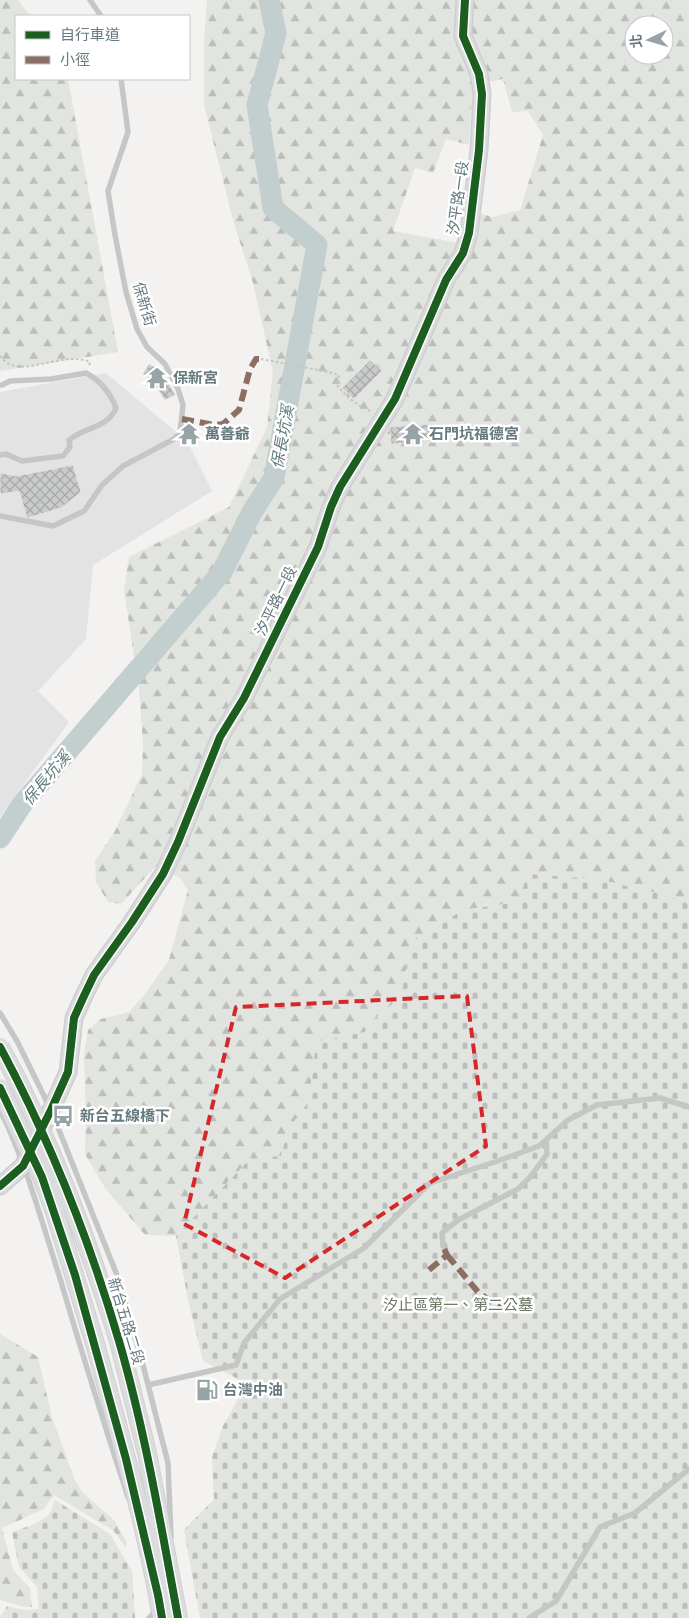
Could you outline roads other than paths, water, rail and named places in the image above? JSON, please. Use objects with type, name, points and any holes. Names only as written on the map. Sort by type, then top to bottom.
[{"type":"main road","name":"新台五路二段","points":[[0,1046],[45,1137],[74,1207],[119,1341],[147,1453],[161,1606]]},
{"type":"main road","name":"新台五路二段","points":[[0,1088],[42,1177],[55,1212],[96,1348],[126,1459],[161,1606],[178,1618]]},
{"type":"street","name":"汐平路一段","points":[[0,1186],[23,1166],[51,1110],[68,1072],[74,1018],[82,998],[94,975],[132,922],[162,874],[178,842],[220,737],[244,698],[318,547],[331,506],[340,486],[395,399],[446,280],[463,253],[469,233],[479,150],[482,94],[479,74],[463,36],[465,0]]},
{"type":"lane","points":[[90,0],[100,15]]},
{"type":"lane","name":"保新街","points":[[0,516],[53,526],[84,511],[102,485],[123,466],[174,439],[180,432],[183,405],[178,389],[165,364],[147,347],[137,329],[126,292],[108,191],[128,132],[122,80]]},
{"type":"lane","points":[[0,455],[6,454],[22,461],[63,456],[70,447],[69,440],[77,433],[101,425],[113,415],[116,408],[111,395],[98,381],[86,373],[10,381],[2,385]]},
{"type":"lane","points":[[0,1013],[17,1041],[51,1110],[117,1275],[148,1385],[168,1463],[161,1606]]},
{"type":"lane","points":[[148,1385],[236,1365],[244,1343],[280,1299],[364,1248],[430,1182],[539,1146],[568,1120],[597,1105],[660,1098],[689,1107]]},
{"type":"lane","points":[[0,1110],[23,1166],[161,1606]]},
{"type":"lane","points":[[443,1246],[442,1233],[458,1220],[518,1189],[531,1176],[547,1154],[546,1140]]},
{"type":"lane","points":[[529,1618],[556,1601],[600,1527],[635,1513],[689,1469]]},
{"type":"waterway","name":"保長坑溪","points":[[0,838],[23,803],[222,572],[252,512],[274,478],[317,245],[273,208],[257,105],[276,33],[269,0]]},
{"type":"place","name":"保新宮","points":[[157,378]]},
{"type":"place","name":"萬善爺","points":[[189,434]]},
{"type":"place","name":"石門坑福德宮","points":[[413,434]]},
{"type":"place","name":"新台五線橋下","points":[[63,1116]]},
{"type":"place","name":"台灣中油","points":[[207,1390]]},
{"type":"park label","name":"汐止區第一、第二公墓","points":[[458,1305]]}]
